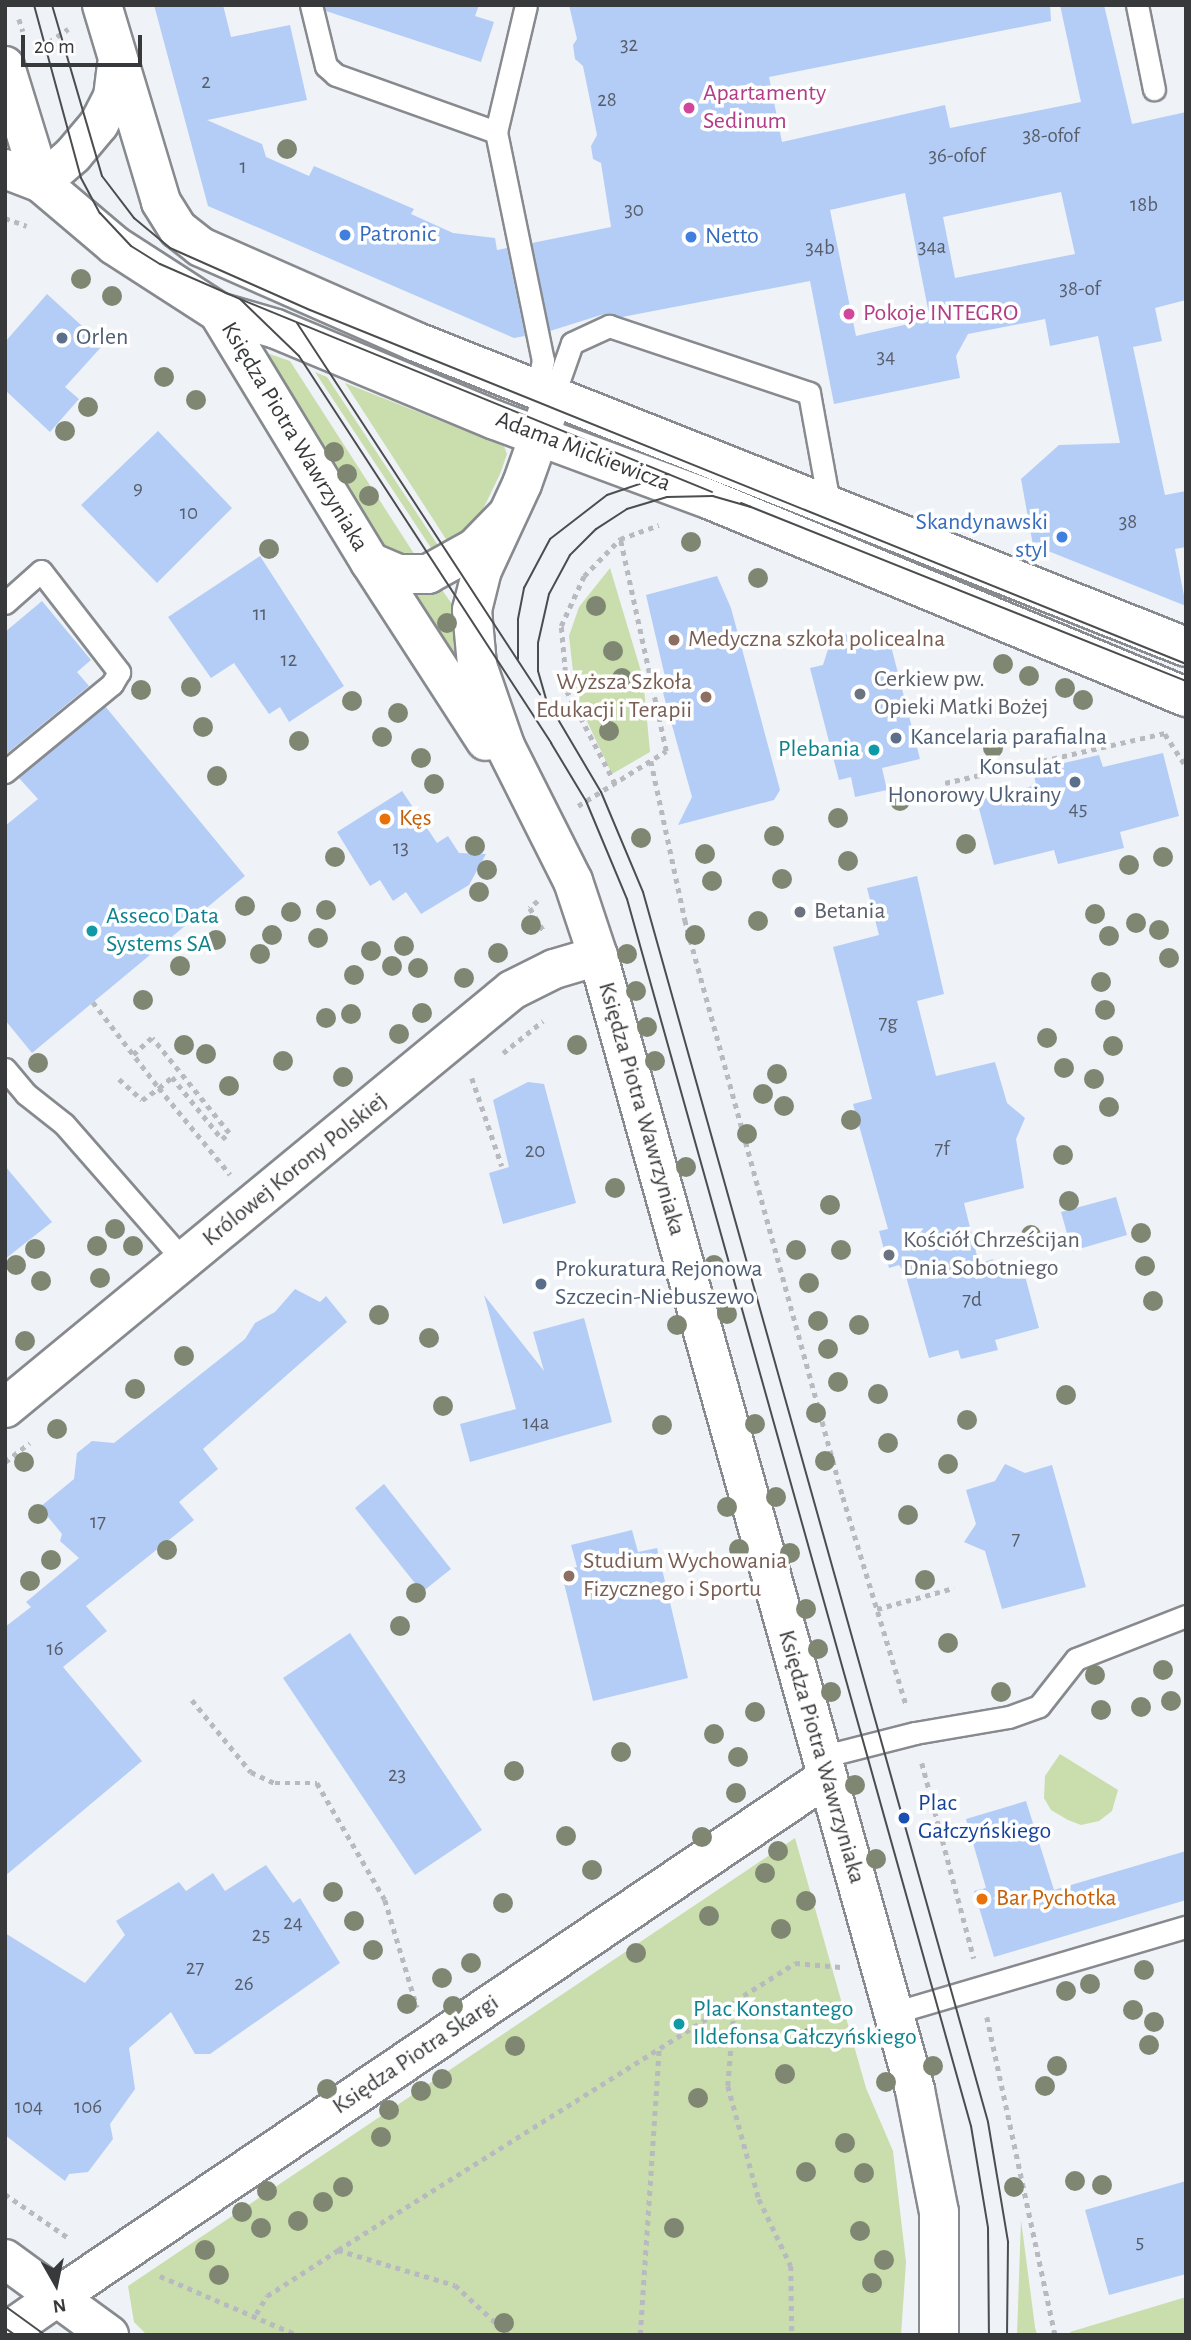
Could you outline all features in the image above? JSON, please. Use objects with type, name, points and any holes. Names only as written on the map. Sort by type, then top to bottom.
[{"type":"street","points":[[41,183],[88,140],[109,107],[116,85],[115,53],[88,15]]},
{"type":"street","name":"Adama Mickiewicza","points":[[115,53],[161,202],[178,229],[218,257],[545,394],[1186,647]]},
{"type":"street","points":[[17,60],[41,183]]},
{"type":"street","name":"Adama Mickiewicza","points":[[5,169],[41,183],[122,252],[218,312],[276,329],[540,436],[706,498],[1177,710]]},
{"type":"street","name":"Księdza Piotra Wawrzyniaka","points":[[218,312],[370,562],[556,820]]},
{"type":"street","name":"Księdza Piotra Wawrzyniaka","points":[[545,394],[540,436],[475,595],[474,648],[494,719],[556,820],[598,956],[893,2013],[937,2194],[943,2279],[939,2335]]},
{"type":"street","name":"Księdza Piotra Wawrzyniaka","points":[[370,562],[408,576],[439,570],[483,542],[508,512]]},
{"type":"street","name":"Królowej Korony Polskiej","points":[[5,1408],[512,990],[554,969],[598,956]]},
{"type":"street","name":"Księdza Piotra Skargi","points":[[5,2333],[824,1767]]},
{"type":"street","points":[[5,2259],[109,2335]]},
{"type":"lane","points":[[311,5],[326,66],[336,75],[496,132]]},
{"type":"lane","points":[[526,5],[496,132],[543,360],[545,394]]},
{"type":"lane","points":[[1137,5],[1154,89]]},
{"type":"lane","points":[[545,394],[572,343],[609,326],[809,393],[830,508]]},
{"type":"lane","points":[[5,603],[41,571],[119,672],[112,684],[5,772]]},
{"type":"lane","points":[[5,1069],[26,1094],[64,1124],[184,1261]]},
{"type":"lane","points":[[824,1767],[915,1733],[1009,1717],[1039,1706],[1076,1660],[1186,1616]]},
{"type":"lane","points":[[893,2013],[1186,1927]]},
{"type":"path","points":[[17,60],[88,15]]},
{"type":"path","points":[[615,784],[567,692],[561,626],[584,576],[620,539],[670,523]]},
{"type":"path","points":[[556,820],[666,751],[620,539]]},
{"type":"path","points":[[1165,734],[1177,710]]},
{"type":"path","points":[[1165,734],[1186,766]]},
{"type":"path","points":[[945,783],[1165,734]]},
{"type":"path","points":[[651,761],[685,920],[877,1609],[915,1733],[980,1988],[1055,2335]]},
{"type":"path","points":[[93,1002],[159,1088],[254,1203]]},
{"type":"path","points":[[119,1079],[142,1100],[172,1077],[222,1139],[229,1133],[152,1038],[133,1055]]},
{"type":"path","points":[[472,1078],[502,1166]]},
{"type":"path","points":[[877,1609],[954,1588]]},
{"type":"path","points":[[192,1700],[251,1772],[275,1783],[317,1783],[386,1900],[418,2018]]},
{"type":"path","points":[[256,2315],[267,2296],[795,1963],[851,1965]]},
{"type":"path","points":[[734,2001],[728,2086],[759,2199],[791,2266],[792,2335]]},
{"type":"path","points":[[640,2335],[659,2049]]},
{"type":"path","points":[[5,2194],[68,2239],[79,2239]]},
{"type":"path","points":[[338,2250],[455,2285],[509,2335]]},
{"type":"path","points":[[154,2273],[298,2335]]},
{"type":"green space","points":[[261,351],[290,361],[420,563],[376,549]]},
{"type":"green space","points":[[315,372],[327,377],[441,550],[435,554]]},
{"type":"green space","points":[[345,383],[504,446],[507,454],[500,474],[472,532],[455,553]]},
{"type":"green space","points":[[610,568],[643,678],[650,752],[612,774],[576,698],[569,636],[579,607]]},
{"type":"green space","points":[[442,590],[454,607],[456,663],[410,593]]},
{"type":"green space","points":[[1060,1754],[1118,1790],[1112,1811],[1099,1821],[1081,1825],[1068,1820],[1051,1810],[1044,1798],[1045,1776]]},
{"type":"green space","name":"Plac Konstantego Ildefonsa Gałczyńskiego","points":[[795,1838],[866,2088],[893,2151],[906,2262],[901,2335],[147,2335],[134,2322],[128,2286]]},
{"type":"green space","points":[[1021,2220],[1035,2327],[1037,2335],[1017,2335]]},
{"type":"green space","points":[[1186,2297],[1186,2335],[1071,2335],[1070,2332]]},
{"type":"building","points":[[154,5],[223,5],[231,37],[290,25],[307,100],[207,120],[262,144],[266,157],[309,176],[314,166],[414,209],[411,214],[453,233],[495,238],[497,250],[507,248],[525,336],[514,338],[208,206]]},
{"type":"building","points":[[325,5],[479,5],[475,16],[494,22],[481,62],[326,11]]},
{"type":"building","points":[[569,5],[1050,5],[1051,21],[769,77],[782,142],[945,105],[950,128],[1081,102],[1060,5],[1104,5],[1132,124],[1186,112],[1186,300],[1155,308],[1162,341],[1133,347],[1165,495],[1186,491],[1186,547],[1175,549],[1186,606],[1033,545],[1021,479],[1059,445],[1120,443],[1098,336],[1050,346],[1045,319],[968,334],[956,356],[960,378],[834,404],[810,281],[622,317],[604,314],[550,331],[532,243],[611,227],[601,163],[593,159],[591,146],[597,135],[583,66],[575,59],[573,45],[577,39]],"holes":[[[1061,192],[1075,254],[955,278],[943,217]],[[905,193],[930,319],[856,336],[830,210]]]},
{"type":"building","points":[[47,294],[103,345],[65,387],[79,399],[50,432],[5,390],[5,342]]},
{"type":"building","points":[[158,431],[232,508],[157,583],[81,505]]},
{"type":"building","points":[[260,556],[344,686],[289,722],[280,707],[269,714],[234,663],[211,678],[168,617]]},
{"type":"building","name":"Wyższa Szkoła Edukacji i Terapii","points":[[717,576],[731,608],[780,790],[774,800],[678,825],[692,797],[660,682],[666,681],[646,595]]},
{"type":"building","points":[[42,601],[91,660],[77,672],[89,686],[5,755],[5,632]]},
{"type":"building","name":"Cerkiew pw. Opieki Matki Bożej","points":[[843,634],[858,636],[875,651],[891,646],[920,759],[882,768],[887,790],[855,797],[851,777],[839,780],[810,668],[823,665],[830,643]]},
{"type":"building","name":"Asseco Data Systems SA","points":[[105,706],[245,876],[32,1053],[5,1020],[5,826],[38,799],[19,778]]},
{"type":"building","points":[[1163,753],[1179,816],[1120,832],[1124,848],[1058,864],[1054,850],[994,865],[977,801],[1036,785],[1033,770],[1099,755],[1103,767]]},
{"type":"building","points":[[402,791],[437,843],[448,836],[459,853],[486,854],[469,885],[421,914],[406,892],[393,901],[380,880],[370,886],[337,832]]},
{"type":"building","points":[[917,876],[944,994],[917,1001],[936,1076],[995,1062],[1007,1103],[1025,1118],[1016,1139],[1024,1188],[964,1203],[979,1264],[993,1259],[997,1272],[1022,1265],[1039,1328],[995,1340],[998,1350],[961,1359],[958,1350],[929,1358],[905,1273],[899,1265],[889,1268],[879,1231],[888,1229],[853,1104],[872,1099],[833,947],[879,935],[867,888]]},
{"type":"building","points":[[528,1082],[544,1084],[576,1203],[503,1224],[489,1173],[509,1167],[493,1100]]},
{"type":"building","points":[[5,1166],[52,1222],[5,1259]]},
{"type":"building","points":[[1116,1197],[1127,1235],[1072,1251],[1061,1212]]},
{"type":"building","points":[[295,1289],[320,1302],[326,1296],[347,1322],[203,1449],[218,1469],[179,1502],[194,1520],[86,1606],[107,1631],[63,1667],[142,1761],[5,1876],[5,1627],[31,1607],[26,1602],[79,1558],[60,1541],[62,1534],[40,1507],[74,1479],[77,1453],[92,1441],[114,1443],[245,1339],[255,1323],[275,1312]]},
{"type":"building","points":[[484,1295],[544,1371],[533,1332],[584,1318],[612,1422],[470,1462],[460,1424],[516,1409]]},
{"type":"building","points":[[1005,1464],[1025,1473],[1052,1465],[1086,1587],[1002,1609],[985,1551],[964,1542],[976,1524],[966,1490],[995,1481]]},
{"type":"building","points":[[384,1484],[451,1569],[422,1592],[355,1508]]},
{"type":"building","points":[[632,1530],[638,1552],[657,1548],[688,1678],[593,1701],[561,1571],[577,1567],[571,1545]]},
{"type":"building","points":[[350,1633],[482,1830],[415,1875],[283,1678]]},
{"type":"building","points":[[1026,1801],[1054,1890],[1186,1851],[1186,1900],[994,1957],[974,1891],[986,1888],[966,1819]]},
{"type":"building","points":[[266,1865],[293,1903],[300,1898],[340,1963],[210,2054],[195,2054],[171,2012],[129,2048],[135,2089],[110,2124],[113,2139],[88,2172],[69,2174],[65,2181],[5,2135],[5,1933],[85,1983],[125,1935],[116,1921],[179,1882],[186,1891],[213,1873],[225,1891]]},
{"type":"building","points":[[1186,2181],[1186,2274],[1109,2295],[1085,2210]]},
{"type":"tram line","points":[[34,5],[81,178],[100,213],[131,246],[160,264],[240,299],[712,492]]},
{"type":"tram line","points":[[52,5],[102,176],[134,218],[170,248],[310,310],[1186,664]]},
{"type":"tram line","points":[[240,299],[299,356],[551,743],[586,801],[627,899],[971,2126],[988,2228],[989,2335]]},
{"type":"tram line","points":[[297,323],[540,695]]},
{"type":"tram line","points":[[518,659],[518,619],[524,588],[550,539],[607,495],[669,474]]},
{"type":"tram line","points":[[751,507],[713,496],[667,497],[627,509],[596,529],[570,555],[549,594],[538,643],[538,671],[546,699],[601,792],[643,892],[988,2122],[1008,2242],[1007,2335]]},
{"type":"tram line","points":[[741,503],[1186,681]]},
{"type":"tram line","points":[[5,2306],[45,2335]]},
{"type":"tram line","points":[[5,2328],[15,2335]]},
{"type":"place","name":"Apartamenty Sedinum","points":[[689,108]]},
{"type":"place","name":"Patronic","points":[[345,235]]},
{"type":"place","name":"Netto","points":[[691,237]]},
{"type":"place","name":"Pokoje INTEGRO","points":[[849,314]]},
{"type":"place","name":"Orlen","points":[[62,338]]},
{"type":"place","name":"Skandynawski styl","points":[[1062,537]]},
{"type":"place","name":"Medyczna szkoła policealna","points":[[674,640]]},
{"type":"place","name":"Cerkiew pw. Opieki Matki Bożej","points":[[860,694]]},
{"type":"place","name":"Wyższa Szkoła Edukacji i Terapii","points":[[706,697]]},
{"type":"place","name":"Kancelaria parafialna","points":[[896,738]]},
{"type":"place","name":"Plebania","points":[[874,750]]},
{"type":"place","name":"Konsulat Honorowy Ukrainy","points":[[1075,782]]},
{"type":"place","name":"Kęs","points":[[385,819]]},
{"type":"place","name":"Betania","points":[[800,912]]},
{"type":"place","name":"Asseco Data Systems SA","points":[[92,931]]},
{"type":"place","name":"Kościół Chrześcijan Dnia Sobotniego","points":[[889,1255]]},
{"type":"place","name":"Prokuratura Rejonowa Szczecin-Niebuszewo","points":[[541,1284]]},
{"type":"place","name":"Studium Wychowania Fizycznego i Sportu","points":[[569,1576]]},
{"type":"place","name":"Plac Gałczyńskiego","points":[[904,1818]]},
{"type":"place","name":"Bar Pychotka","points":[[982,1899]]},
{"type":"place","name":"Plac Konstantego Ildefonsa Gałczyńskiego","points":[[679,2024]]}]
